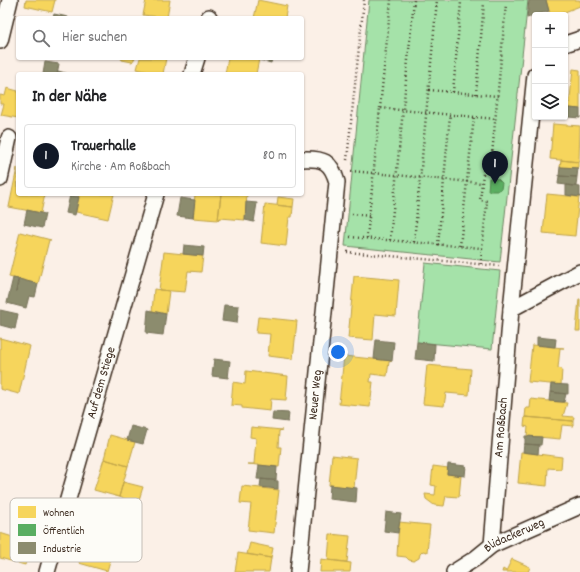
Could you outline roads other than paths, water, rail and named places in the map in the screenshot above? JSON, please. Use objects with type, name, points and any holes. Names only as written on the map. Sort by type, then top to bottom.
[{"type":"street","points":[[0,41],[10,0]]},
{"type":"street","points":[[568,43],[580,39]]},
{"type":"street","points":[[193,72],[196,60]]},
{"type":"street","name":"Am Roßbach","points":[[492,545],[511,309],[534,84]]},
{"type":"street","points":[[0,179],[9,138]]},
{"type":"street","name":"Neuer Weg","points":[[298,572],[339,170],[326,162],[309,159]]},
{"type":"street","name":"Auf dem Stiege","points":[[68,498],[155,196]]},
{"type":"street","points":[[511,309],[580,272]]},
{"type":"street","name":"Blidackerweg","points":[[454,572],[476,558],[492,545],[580,506]]},
{"type":"street","name":"Auf dem Stiege","points":[[47,572],[50,562]]},
{"type":"place","name":"Trauerhalle","points":[[495,184]]}]
